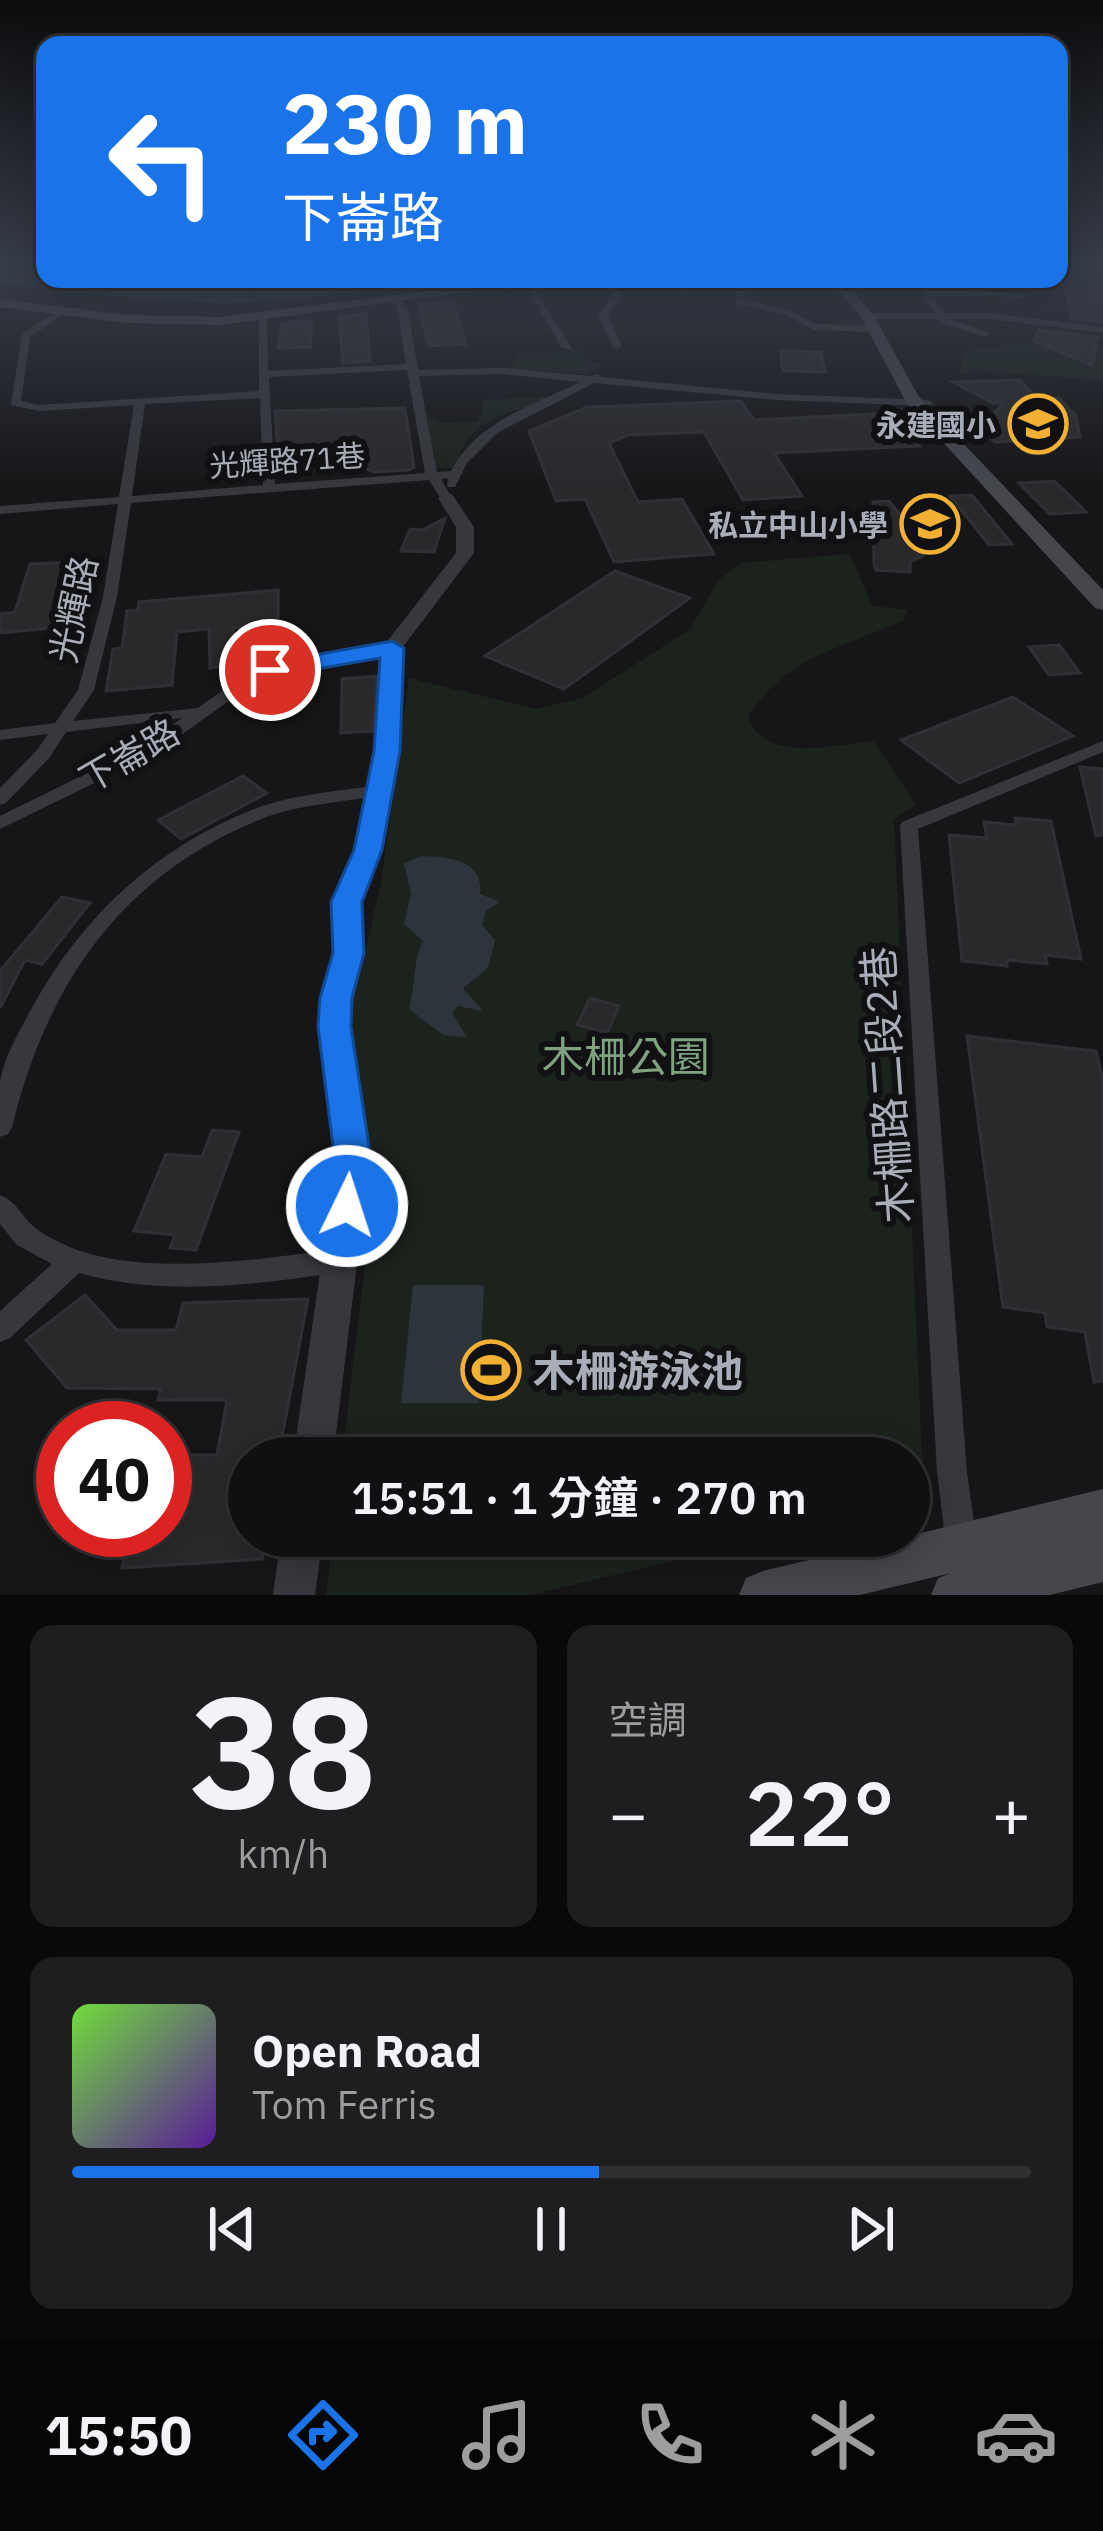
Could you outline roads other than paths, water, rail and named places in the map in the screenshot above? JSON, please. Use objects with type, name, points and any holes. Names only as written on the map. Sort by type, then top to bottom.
[{"type":"main road","points":[[885,339],[923,403],[1103,603]]},
{"type":"main road","points":[[923,403],[1103,585]]},
{"type":"main road","points":[[963,1582],[1103,1512]]},
{"type":"main road","points":[[763,1595],[963,1582],[1103,1558]]},
{"type":"street","points":[[24,339],[13,399],[20,406],[265,394]]},
{"type":"street","points":[[262,339],[269,489]]},
{"type":"street","points":[[316,1437],[351,1146],[334,1027],[348,953],[346,902],[368,850],[380,790],[392,708],[392,648],[465,553],[464,527],[431,476],[407,339]]},
{"type":"street","points":[[562,339],[567,347]]},
{"type":"street","points":[[614,339],[617,346]]},
{"type":"street","points":[[263,374],[412,370],[598,377],[777,397],[923,403]]},
{"type":"street","points":[[446,497],[454,475],[479,440],[503,422],[598,377]]},
{"type":"street","name":"光輝路","points":[[0,800],[62,729],[86,690],[99,645],[140,401]]},
{"type":"street","name":"光輝路71巷","points":[[0,510],[454,475]]},
{"type":"street","name":"下崙路","points":[[0,823],[150,749],[256,674],[392,648]]},
{"type":"street","points":[[0,735],[199,711]]},
{"type":"street","name":"木柵路二段2巷","points":[[963,1582],[909,826],[1103,746]]},
{"type":"street","points":[[0,1127],[17,1055],[36,1014],[71,958],[114,908],[180,854],[225,829],[265,812],[380,790]]},
{"type":"street","points":[[0,1206],[11,1226],[40,1247],[76,1259],[184,1277],[245,1276],[340,1260]]},
{"type":"street","points":[[0,1329],[76,1259]]},
{"type":"street","points":[[294,1595],[299,1557]]},
{"type":"place","name":"永建國小","points":[[1038,424]]},
{"type":"place","name":"私立中山小學","points":[[930,524]]},
{"type":"place","name":"木柵游泳池","points":[[491,1370]]},
{"type":"park label","name":"木柵公園","points":[[626,1056]]}]
